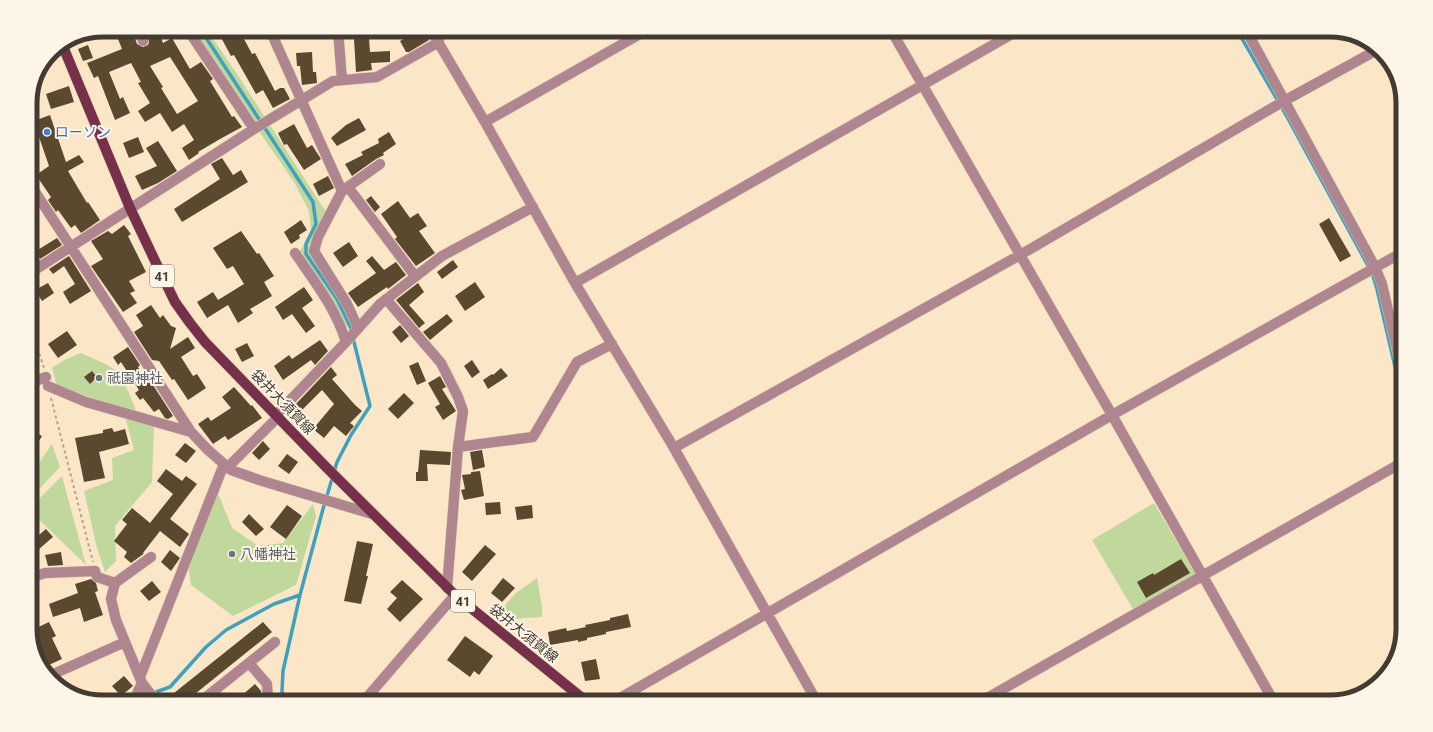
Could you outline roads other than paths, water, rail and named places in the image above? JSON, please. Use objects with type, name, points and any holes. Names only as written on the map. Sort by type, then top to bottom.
[{"type":"main road","name":"袋井大須賀線","points":[[64,50],[130,208],[175,302],[190,323],[206,342],[326,467],[451,592],[578,695]]},
{"type":"street","points":[[141,37],[143,41]]},
{"type":"street","points":[[193,37],[254,129]]},
{"type":"street","points":[[273,37],[345,189],[415,276]]},
{"type":"street","points":[[339,37],[342,80]]},
{"type":"street","points":[[435,37],[485,122],[575,283],[674,448],[813,695]]},
{"type":"street","points":[[485,122],[635,37]]},
{"type":"street","points":[[895,37],[1112,415],[1270,695]]},
{"type":"street","points":[[575,283],[1007,37]]},
{"type":"street","points":[[1250,37],[1370,270],[1382,284],[1396,345]]},
{"type":"street","points":[[37,268],[254,129],[333,81],[377,77],[438,42]]},
{"type":"street","points":[[674,448],[1020,255],[1373,52]]},
{"type":"street","points":[[358,328],[347,304],[314,251],[318,237],[345,189],[380,164]]},
{"type":"street","points":[[37,195],[191,432],[208,450],[231,470],[259,480],[372,514]]},
{"type":"street","points":[[136,695],[226,465],[277,416],[380,304],[442,256],[533,207]]},
{"type":"street","points":[[295,253],[332,308],[341,325],[346,342]]},
{"type":"street","points":[[625,695],[1112,415],[1396,256]]},
{"type":"street","points":[[369,695],[451,592],[458,447],[462,411],[458,398],[441,363],[386,299]]},
{"type":"street","points":[[458,447],[533,437],[577,362],[612,344]]},
{"type":"street","points":[[37,383],[47,382],[86,402],[191,432]]},
{"type":"street","points":[[992,695],[1203,577],[1396,466]]},
{"type":"street","points":[[151,557],[115,583],[112,599],[116,620],[125,642],[141,680],[152,695]]},
{"type":"street","points":[[37,575],[45,572],[95,571],[97,577],[115,583]]},
{"type":"street","points":[[54,674],[125,642]]},
{"type":"street","points":[[209,695],[275,642]]},
{"type":"street","points":[[249,663],[267,684],[268,695]]},
{"type":"waterway","points":[[206,37],[313,202],[316,224],[306,244],[306,254],[337,299],[350,326],[370,406],[351,435],[337,462],[300,595],[283,671],[283,695]]},
{"type":"waterway","points":[[1241,37],[1286,115],[1372,273],[1396,371]]},
{"type":"waterway","points":[[153,695],[156,692],[170,687],[206,647],[226,630],[274,604],[300,595]]},
{"type":"place","name":"ローソン","points":[[47,132]]},
{"type":"place","name":"祇園神社","points":[[99,378]]},
{"type":"place","name":"八幡神社","points":[[232,554]]}]
